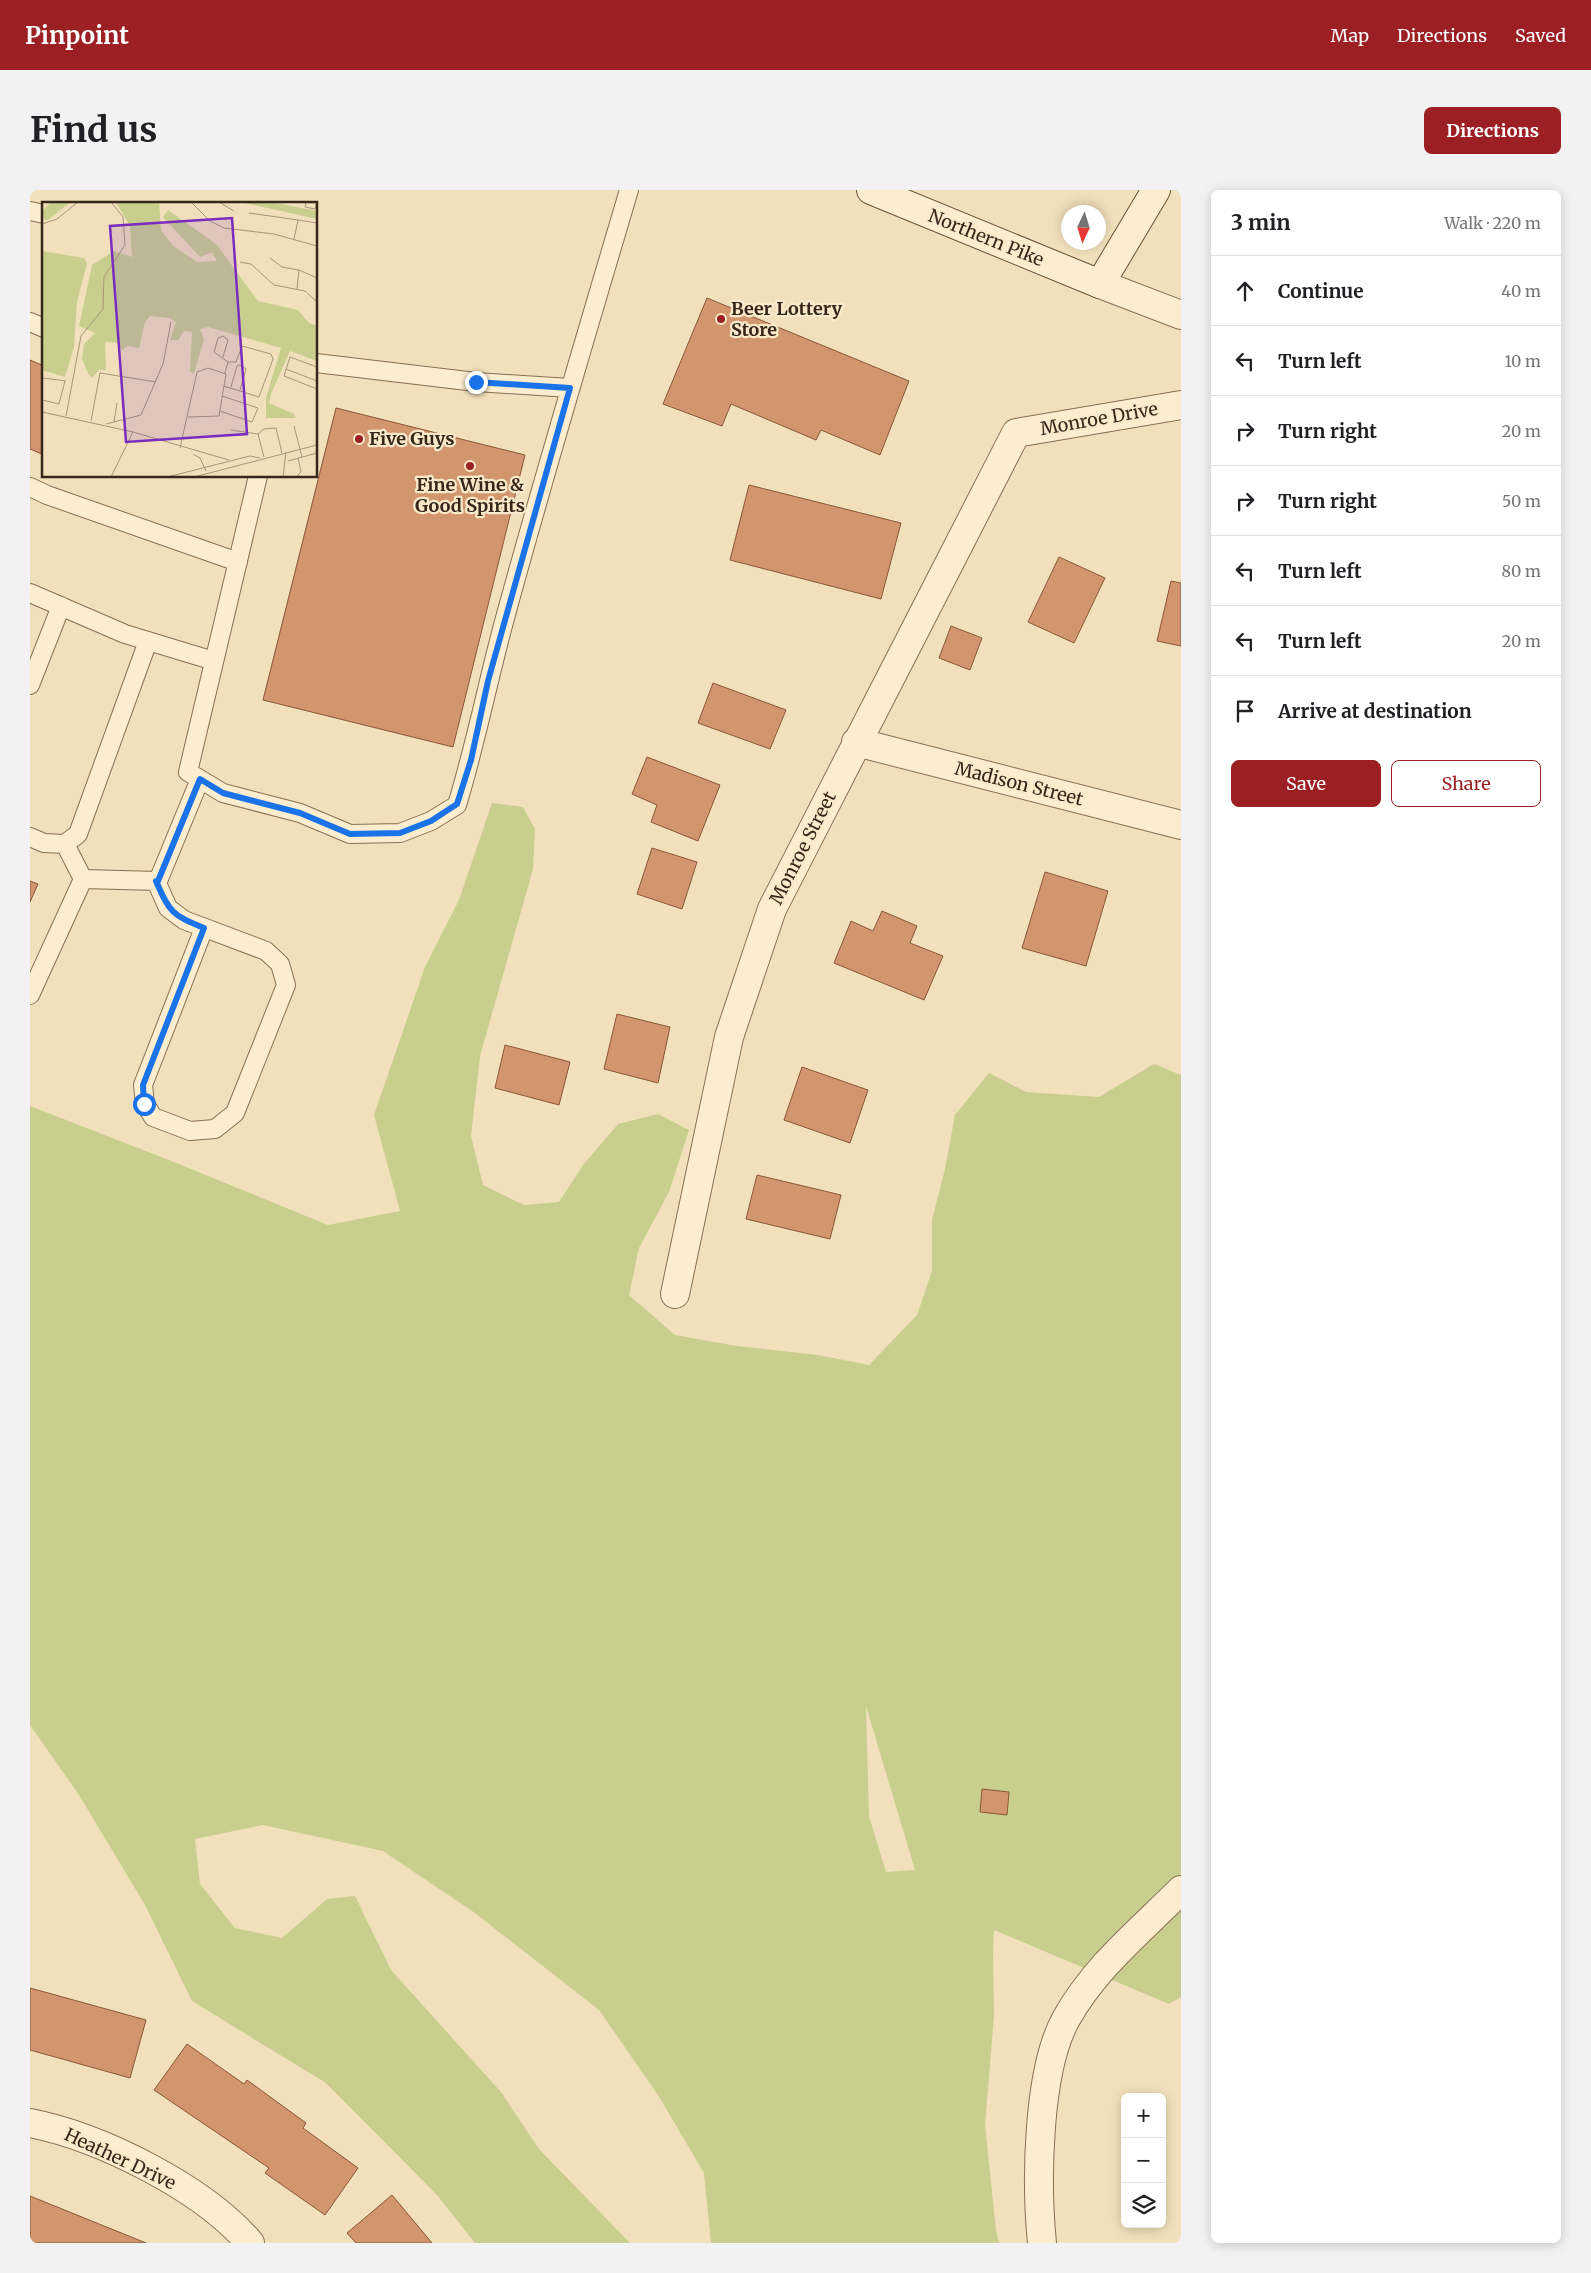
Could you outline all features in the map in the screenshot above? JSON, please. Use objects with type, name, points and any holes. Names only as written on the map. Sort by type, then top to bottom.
[{"type":"street","name":"Northern Pike","points":[[871,190],[1100,284],[1181,315]]},
{"type":"street","points":[[1100,284],[1156,190]]},
{"type":"street","name":"Monroe Drive","points":[[1016,433],[1181,405]]},
{"type":"street","name":"Monroe Street","points":[[675,1294],[730,1037],[772,910],[856,742],[1016,433]]},
{"type":"street","name":"Madison Street","points":[[856,742],[1181,826]]},
{"type":"street","points":[[1042,2243],[1040,2169],[1046,2089],[1053,2056],[1065,2020],[1087,1988],[1114,1955],[1181,1890]]},
{"type":"street","name":"Heather Drive","points":[[30,2123],[49,2127],[108,2149],[171,2179],[234,2225],[250,2243]]},
{"type":"lane","points":[[258,478],[188,772],[223,793],[300,813],[350,834],[400,833],[431,821],[457,804],[471,760],[492,663],[570,388],[629,190]]},
{"type":"lane","points":[[30,322],[42,327]]},
{"type":"lane","points":[[318,363],[476,382],[570,388]]},
{"type":"lane","points":[[30,487],[47,495],[238,562]]},
{"type":"lane","points":[[30,593],[125,634],[214,661]]},
{"type":"lane","points":[[30,685],[61,606]]},
{"type":"lane","points":[[30,837],[44,843],[65,844],[78,834],[148,641]]},
{"type":"lane","points":[[83,879],[158,881],[200,779]]},
{"type":"lane","points":[[65,844],[83,879]]},
{"type":"lane","points":[[30,995],[83,879]]},
{"type":"lane","points":[[156,881],[168,908],[184,920],[266,951],[280,964],[286,985],[235,1113],[215,1129],[190,1131],[153,1117],[144,1104],[143,1085],[204,928]]},
{"type":"green space","points":[[492,803],[523,807],[535,829],[533,869],[480,1056],[471,1136],[483,1185],[524,1205],[559,1202],[583,1165],[618,1124],[658,1114],[689,1130],[669,1192],[639,1248],[629,1295],[675,1335],[737,1346],[818,1355],[869,1365],[917,1315],[932,1271],[932,1220],[945,1169],[955,1115],[989,1073],[1026,1092],[1099,1097],[1154,1064],[1181,1075],[1181,1997],[1169,2004],[994,1930],[994,2016],[985,2125],[996,2231],[999,2243],[711,2243],[704,2173],[658,2095],[599,2010],[475,1913],[383,1851],[263,1825],[195,1839],[200,1884],[235,1928],[282,1938],[327,1899],[355,1896],[391,1970],[501,2092],[539,2149],[630,2243],[475,2243],[437,2195],[326,2083],[192,2001],[145,1905],[79,1795],[30,1725],[30,1106],[328,1225],[400,1211],[374,1115],[425,967],[459,900]],"holes":[[[866,1706],[915,1870],[886,1872],[869,1816]]]},
{"type":"building","points":[[707,298],[909,381],[880,455],[821,430],[816,440],[731,404],[722,426],[663,404]]},
{"type":"building","points":[[30,360],[42,365],[42,454],[30,449]]},
{"type":"building","points":[[336,408],[525,455],[453,747],[263,700]]},
{"type":"building","points":[[749,485],[901,523],[881,599],[730,560]]},
{"type":"building","points":[[1059,557],[1105,578],[1074,643],[1028,622]]},
{"type":"building","points":[[1171,581],[1181,583],[1181,646],[1157,641]]},
{"type":"building","points":[[951,626],[982,638],[970,670],[939,658]]},
{"type":"building","points":[[713,683],[786,710],[770,749],[698,723]]},
{"type":"building","points":[[647,757],[720,785],[698,841],[651,822],[657,805],[632,794]]},
{"type":"building","points":[[652,848],[697,862],[682,909],[637,894]]},
{"type":"building","points":[[1045,872],[1108,891],[1086,966],[1022,948]]},
{"type":"building","points":[[30,881],[38,884],[30,902]]},
{"type":"building","points":[[882,911],[917,926],[910,943],[943,956],[924,1000],[834,963],[851,921],[873,931]]},
{"type":"building","points":[[617,1014],[670,1027],[658,1083],[604,1069]]},
{"type":"building","points":[[505,1045],[570,1062],[559,1105],[495,1088]]},
{"type":"building","points":[[802,1067],[868,1090],[850,1143],[784,1120]]},
{"type":"building","points":[[757,1175],[841,1195],[830,1239],[746,1219]]},
{"type":"building","points":[[982,1789],[1009,1792],[1007,1815],[980,1812]]},
{"type":"building","points":[[30,1988],[146,2020],[130,2078],[30,2050]]},
{"type":"building","points":[[187,2044],[244,2084],[247,2080],[306,2123],[303,2128],[358,2168],[325,2215],[265,2173],[269,2168],[154,2090]]},
{"type":"building","points":[[392,2195],[432,2243],[356,2243],[347,2233]]},
{"type":"building","points":[[30,2196],[146,2243],[30,2243]]},
{"type":"place","name":"Beer Lottery Store","points":[[721,319]]},
{"type":"place","name":"Five Guys","points":[[359,439]]},
{"type":"place","name":"Fine Wine & Good Spirits","points":[[470,466]]},
{"type":"route","points":[[144,1104],[143,1085],[204,928],[184,920],[168,908],[156,881],[158,881],[200,779],[223,793],[300,813],[350,834],[400,833],[431,821],[457,804],[471,760],[488,681],[570,388],[476,382]]}]
